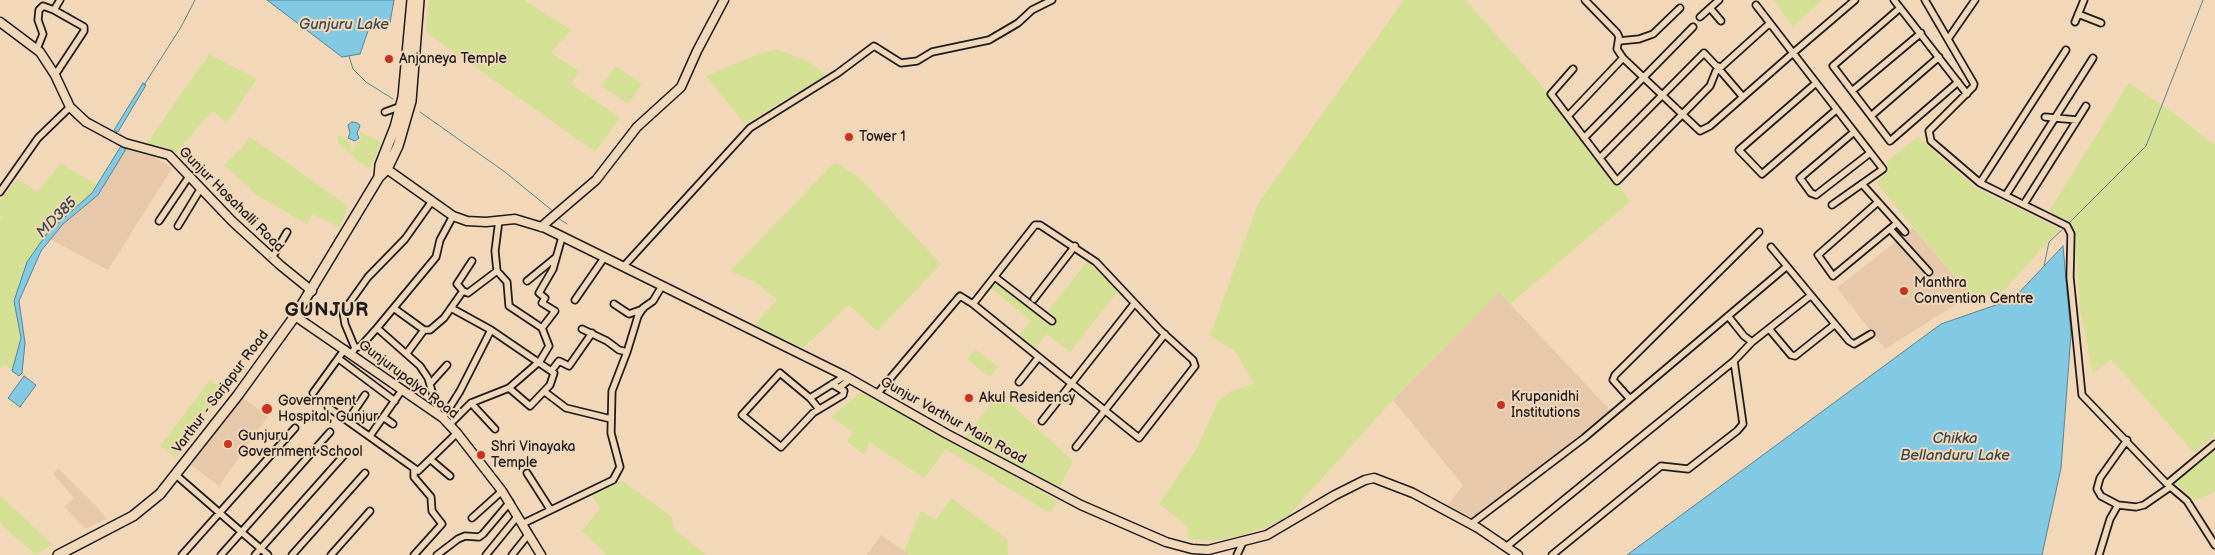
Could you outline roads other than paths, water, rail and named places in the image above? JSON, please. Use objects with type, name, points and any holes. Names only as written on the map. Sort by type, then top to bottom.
[{"type":"main road","name":"Varthur - Sarjapur Road","points":[[384,167],[400,111],[412,0]]},
{"type":"main road","name":"Varthur - Sarjapur Road","points":[[58,555],[133,516],[160,494],[295,316],[312,290],[401,138],[411,101],[419,0]]},
{"type":"main road","points":[[541,227],[596,180],[637,127],[681,87],[697,51],[724,0]]},
{"type":"main road","name":"Gunjur Hosahalli Road","points":[[0,22],[37,49],[55,75],[70,106],[86,122],[117,139],[163,152],[177,162],[232,221],[272,258],[312,290]]},
{"type":"main road","name":"Gunjur Varthur Main Road","points":[[384,167],[453,216],[468,221],[515,219],[541,227],[848,378],[947,434],[1081,505],[1166,542],[1192,549],[1208,550],[1242,542],[1278,530],[1335,495],[1365,480],[1374,478],[1412,493],[1471,524],[1518,555]]},
{"type":"main road","name":"Gunjurupalya Road","points":[[295,316],[351,350],[402,390],[441,417],[457,433],[510,502],[528,536],[541,555]]},
{"type":"street","points":[[54,10],[60,0]]},
{"type":"street","points":[[623,267],[750,128],[838,73],[874,46],[901,64],[917,61],[932,52],[989,40],[1018,23],[1032,10],[1052,0]]},
{"type":"street","points":[[1585,0],[1617,33],[1617,49],[1623,58],[1700,131],[1710,126],[1856,0]]},
{"type":"street","points":[[1700,17],[1719,0]]},
{"type":"street","points":[[1894,0],[1967,94]]},
{"type":"street","points":[[1925,0],[1974,84],[1967,94],[1929,131],[1931,141],[1980,183],[2067,226],[2071,234],[2070,276],[2082,395],[2168,485],[2187,501],[2215,545]]},
{"type":"street","points":[[1948,39],[1975,0]]},
{"type":"street","points":[[2075,22],[2084,0]]},
{"type":"street","points":[[1756,4],[1883,169],[1832,205]]},
{"type":"street","points":[[37,49],[44,34],[38,20],[39,10],[43,6],[84,27],[84,31],[55,75]]},
{"type":"street","points":[[1618,41],[1639,39],[1653,34],[1680,8]]},
{"type":"street","points":[[1710,8],[1722,21]]},
{"type":"street","points":[[1900,8],[1833,66],[1890,141],[1958,82]]},
{"type":"street","points":[[2078,14],[2101,23]]},
{"type":"street","points":[[1573,69],[1551,94],[1617,181],[1710,86],[1718,68],[1770,23]]},
{"type":"street","points":[[1584,138],[1693,27]]},
{"type":"street","points":[[1852,92],[1921,33]]},
{"type":"street","points":[[1980,183],[2066,50]]},
{"type":"street","points":[[1600,158],[1704,53],[1743,97]]},
{"type":"street","points":[[1871,116],[1939,57]]},
{"type":"street","points":[[1568,116],[1623,58]]},
{"type":"street","points":[[2006,196],[2093,58]]},
{"type":"street","points":[[1816,84],[1739,150],[1762,174],[1836,110]]},
{"type":"street","points":[[0,192],[38,138],[70,106]]},
{"type":"street","points":[[2024,204],[2086,106]]},
{"type":"street","points":[[385,112],[396,108],[400,111]]},
{"type":"street","points":[[2045,117],[2077,120]]},
{"type":"street","points":[[1854,132],[1800,178],[1806,186],[1816,195],[1870,153]]},
{"type":"street","points":[[159,221],[190,175]]},
{"type":"street","points":[[1862,184],[1905,232]]},
{"type":"street","points":[[178,226],[201,188]]},
{"type":"street","points":[[351,350],[343,312],[368,278],[405,239],[432,201]]},
{"type":"street","points":[[1878,202],[1818,255],[1833,276],[1897,223]]},
{"type":"street","points":[[313,393],[339,358],[361,346],[395,309],[436,257],[440,240],[453,216]]},
{"type":"street","points":[[449,425],[471,403],[509,388],[540,361],[549,346],[542,328],[509,306],[507,282],[497,270],[495,251],[499,220]]},
{"type":"street","points":[[878,394],[959,297],[964,296],[973,304],[1038,358],[1138,438],[1195,366],[1193,360],[1134,304],[1096,262],[1075,246],[1040,225],[1036,225],[973,304]]},
{"type":"street","points":[[1890,229],[1929,272]]},
{"type":"street","points":[[272,258],[288,232]]},
{"type":"street","points":[[1629,398],[1613,380],[1615,374],[1759,232]]},
{"type":"street","points":[[542,328],[554,311],[542,303],[545,298],[539,293],[548,280],[562,237]]},
{"type":"street","points":[[1034,299],[1075,246]]},
{"type":"street","points":[[1771,247],[1849,341],[1854,344],[1871,334]]},
{"type":"street","points":[[527,281],[555,258]]},
{"type":"street","points":[[575,300],[604,258]]},
{"type":"street","points":[[472,261],[456,284],[468,293],[497,270]]},
{"type":"street","points":[[1471,524],[1584,438],[1786,267]]},
{"type":"street","points":[[995,276],[1052,321]]},
{"type":"street","points":[[614,304],[629,314],[644,308],[653,301],[662,286]]},
{"type":"street","points":[[395,309],[424,330],[430,330],[444,318],[464,291]]},
{"type":"street","points":[[1506,547],[1810,296]]},
{"type":"street","points":[[1042,421],[1134,304]]},
{"type":"street","points":[[451,308],[491,330],[552,370],[554,377],[545,392],[528,406],[509,388]]},
{"type":"street","points":[[522,524],[613,480],[620,467],[610,433],[612,391],[627,352],[636,320],[644,308]]},
{"type":"street","points":[[1728,316],[1744,336],[1752,342]]},
{"type":"street","points":[[1770,330],[1795,356],[1834,325]]},
{"type":"street","points":[[378,328],[420,366],[430,384],[441,417],[450,409],[491,330]]},
{"type":"street","points":[[582,328],[618,350],[627,352]]},
{"type":"street","points":[[407,353],[424,330]]},
{"type":"street","points":[[552,370],[559,361],[569,366],[592,334]]},
{"type":"street","points":[[1076,447],[1165,334]]},
{"type":"street","points":[[339,358],[395,401]]},
{"type":"street","points":[[1019,382],[1038,358]]},
{"type":"street","points":[[1552,555],[1661,466],[1688,468],[1738,431],[1742,424],[1734,360]]},
{"type":"street","points":[[430,384],[447,365]]},
{"type":"street","points":[[820,409],[780,373],[742,415],[781,447],[813,413],[820,409],[843,395],[844,391],[832,384]]},
{"type":"street","points":[[810,398],[832,384],[848,378]]},
{"type":"street","points":[[839,388],[848,378]]},
{"type":"street","points":[[370,436],[402,390]]},
{"type":"street","points":[[545,392],[566,408],[611,419]]},
{"type":"street","points":[[348,420],[365,395]]},
{"type":"street","points":[[471,403],[495,429]]},
{"type":"street","points":[[328,407],[414,469],[420,470],[432,460],[457,433]]},
{"type":"street","points":[[450,409],[458,415]]},
{"type":"street","points":[[383,417],[393,424]]},
{"type":"street","points":[[182,555],[295,428]]},
{"type":"street","points":[[221,555],[330,432]]},
{"type":"street","points":[[2127,440],[2100,478],[2097,489],[2101,496],[2118,505],[2144,505],[2215,444]]},
{"type":"street","points":[[255,555],[345,454]]},
{"type":"street","points":[[432,460],[450,476]]},
{"type":"street","points":[[414,469],[414,477],[431,497],[432,511],[442,524],[414,555]]},
{"type":"street","points":[[292,555],[365,473]]},
{"type":"street","points":[[527,473],[550,509]]},
{"type":"street","points":[[176,475],[268,555]]},
{"type":"street","points":[[472,518],[502,491]]},
{"type":"street","points":[[437,555],[465,536],[479,537],[510,502]]},
{"type":"street","points":[[2099,555],[2110,519],[2118,505]]},
{"type":"street","points":[[331,555],[370,510]]},
{"type":"street","points":[[486,555],[517,517]]},
{"type":"street","points":[[512,555],[528,536]]},
{"type":"street","points":[[1237,555],[1242,542]]},
{"type":"water","name":"Gunjuru Lake","points":[[267,0],[394,0],[390,23],[369,28],[360,54],[342,57]]},
{"type":"water","points":[[143,83],[146,85],[118,132],[114,130]]},
{"type":"water","points":[[352,122],[358,123],[360,126],[357,133],[359,138],[355,141],[348,138],[350,133],[348,125]]},
{"type":"water","points":[[121,146],[126,149],[98,195],[63,224],[41,251],[19,301],[25,343],[22,373],[19,376],[12,371],[21,338],[14,301],[27,262],[48,232],[92,193]]},
{"type":"water","name":"Chikka Bellanduru Lake","points":[[2063,246],[2071,334],[2061,468],[2042,555],[1627,555],[1941,324],[2013,299]]},
{"type":"water","points":[[24,376],[36,385],[20,407],[8,398]]},
{"type":"waterway","name":"MD385","points":[[144,85],[181,27],[195,0]]},
{"type":"waterway","points":[[2068,224],[2146,146],[2203,0]]},
{"type":"waterway","points":[[349,56],[353,69],[366,82],[393,99]]},
{"type":"waterway","points":[[420,112],[505,172],[554,212]]},
{"type":"waterway","points":[[558,218],[567,224]]},
{"type":"waterway","points":[[2044,266],[2049,242],[2064,228]]},
{"type":"place","name":"Anjaneya Temple","points":[[389,59]]},
{"type":"place","name":"Tower 1","points":[[849,137]]},
{"type":"place","name":"Manthra Convention Centre","points":[[1904,291]]},
{"type":"place","name":"Akul Residency","points":[[969,398]]},
{"type":"place","name":"Krupanidhi Institutions","points":[[1501,405]]},
{"type":"place","name":"Government Hospital, Gunjur","points":[[267,409]]},
{"type":"place","name":"Gunjuru Government School","points":[[228,444]]},
{"type":"place","name":"Shri Vinayaka Temple","points":[[481,455]]},
{"type":"district","name":"GUNJUR","points":[[327,311]]}]
